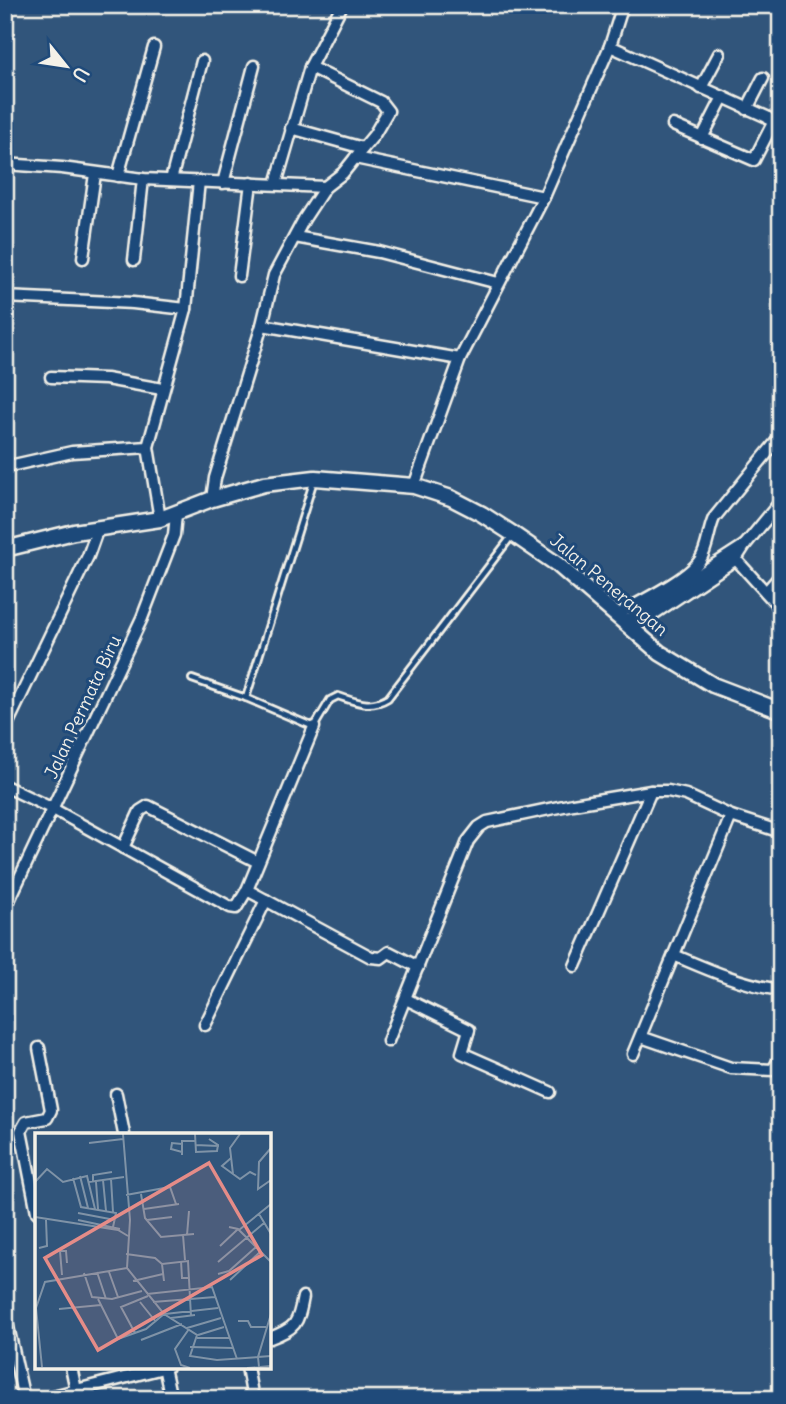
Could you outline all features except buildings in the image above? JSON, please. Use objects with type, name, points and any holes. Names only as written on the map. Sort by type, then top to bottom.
[{"type":"street","points":[[276,184],[310,67],[342,5]]},
{"type":"street","points":[[414,486],[460,359],[544,197],[610,46],[623,5]]},
{"type":"street","points":[[610,46],[767,117],[774,123],[754,160],[673,125]]},
{"type":"street","points":[[118,176],[154,47]]},
{"type":"street","points":[[701,88],[719,54]]},
{"type":"street","points":[[171,180],[202,61]]},
{"type":"street","points":[[223,183],[254,66]]},
{"type":"street","points":[[212,499],[215,478],[262,325],[274,275],[304,219],[326,187],[343,173],[374,135],[388,111],[381,102],[310,67]]},
{"type":"street","points":[[747,108],[764,78]]},
{"type":"street","points":[[702,138],[723,97]]},
{"type":"street","points":[[291,128],[363,148]]},
{"type":"street","points":[[355,158],[544,197]]},
{"type":"street","points":[[5,164],[62,168],[143,179],[326,187]]},
{"type":"street","points":[[83,258],[95,174]]},
{"type":"street","points":[[134,260],[143,179]]},
{"type":"street","points":[[160,519],[148,447],[186,309],[199,181]]},
{"type":"street","points":[[239,276],[251,183]]},
{"type":"street","points":[[295,237],[379,252],[498,283]]},
{"type":"street","points":[[5,297],[133,303],[186,309]]},
{"type":"street","points":[[262,325],[460,359]]},
{"type":"street","points":[[51,377],[106,379],[162,389]]},
{"type":"street","points":[[624,623],[691,570],[705,549],[714,518],[781,436]]},
{"type":"street","points":[[5,467],[72,452],[148,447]]},
{"type":"street","name":"Jalan Penerangan","points":[[5,550],[42,539],[160,519],[212,499],[264,484],[315,478],[414,486],[451,498],[513,534],[558,565],[660,653],[713,685],[781,711]]},
{"type":"street","points":[[624,623],[733,556],[781,501]]},
{"type":"street","name":"Jalan Permata Biru","points":[[5,909],[142,618],[174,535],[177,514]]},
{"type":"street","points":[[5,729],[88,556],[98,528]]},
{"type":"street","points":[[733,556],[781,609]]},
{"type":"street","points":[[766,592],[781,575]]},
{"type":"street","points":[[5,786],[233,908],[239,906],[247,890],[314,727]]},
{"type":"street","points":[[575,966],[651,791]]},
{"type":"street","points":[[388,1041],[468,841],[479,827],[487,822],[560,806],[651,791],[668,791],[687,795],[731,816],[781,832]]},
{"type":"street","points":[[123,848],[140,811],[148,806],[258,862]]},
{"type":"street","points":[[633,1054],[731,816]]},
{"type":"street","points":[[247,890],[371,957],[382,958],[389,952],[418,967]]},
{"type":"street","points":[[205,1025],[266,900]]},
{"type":"street","points":[[674,955],[716,973],[764,988],[781,990]]},
{"type":"street","points":[[406,999],[469,1030],[462,1053],[550,1092]]},
{"type":"street","points":[[641,1037],[731,1068],[773,1070],[781,1056]]},
{"type":"street","points":[[35,1202],[21,1131],[26,1122],[47,1118],[51,1110],[40,1048]]},
{"type":"street","points":[[116,1094],[124,1133]]},
{"type":"street","points":[[271,1338],[290,1330],[296,1324],[303,1297]]},
{"type":"street","points":[[5,1313],[24,1399]]},
{"type":"street","points":[[71,1369],[76,1390]]},
{"type":"street","points":[[41,1399],[161,1369]]},
{"type":"street","points":[[165,1369],[171,1399]]},
{"type":"street","points":[[247,1369],[253,1399]]},
{"type":"lane","points":[[246,698],[315,478]]},
{"type":"lane","points":[[192,679],[314,727],[330,700],[338,696],[370,705],[388,698],[513,534]]}]
